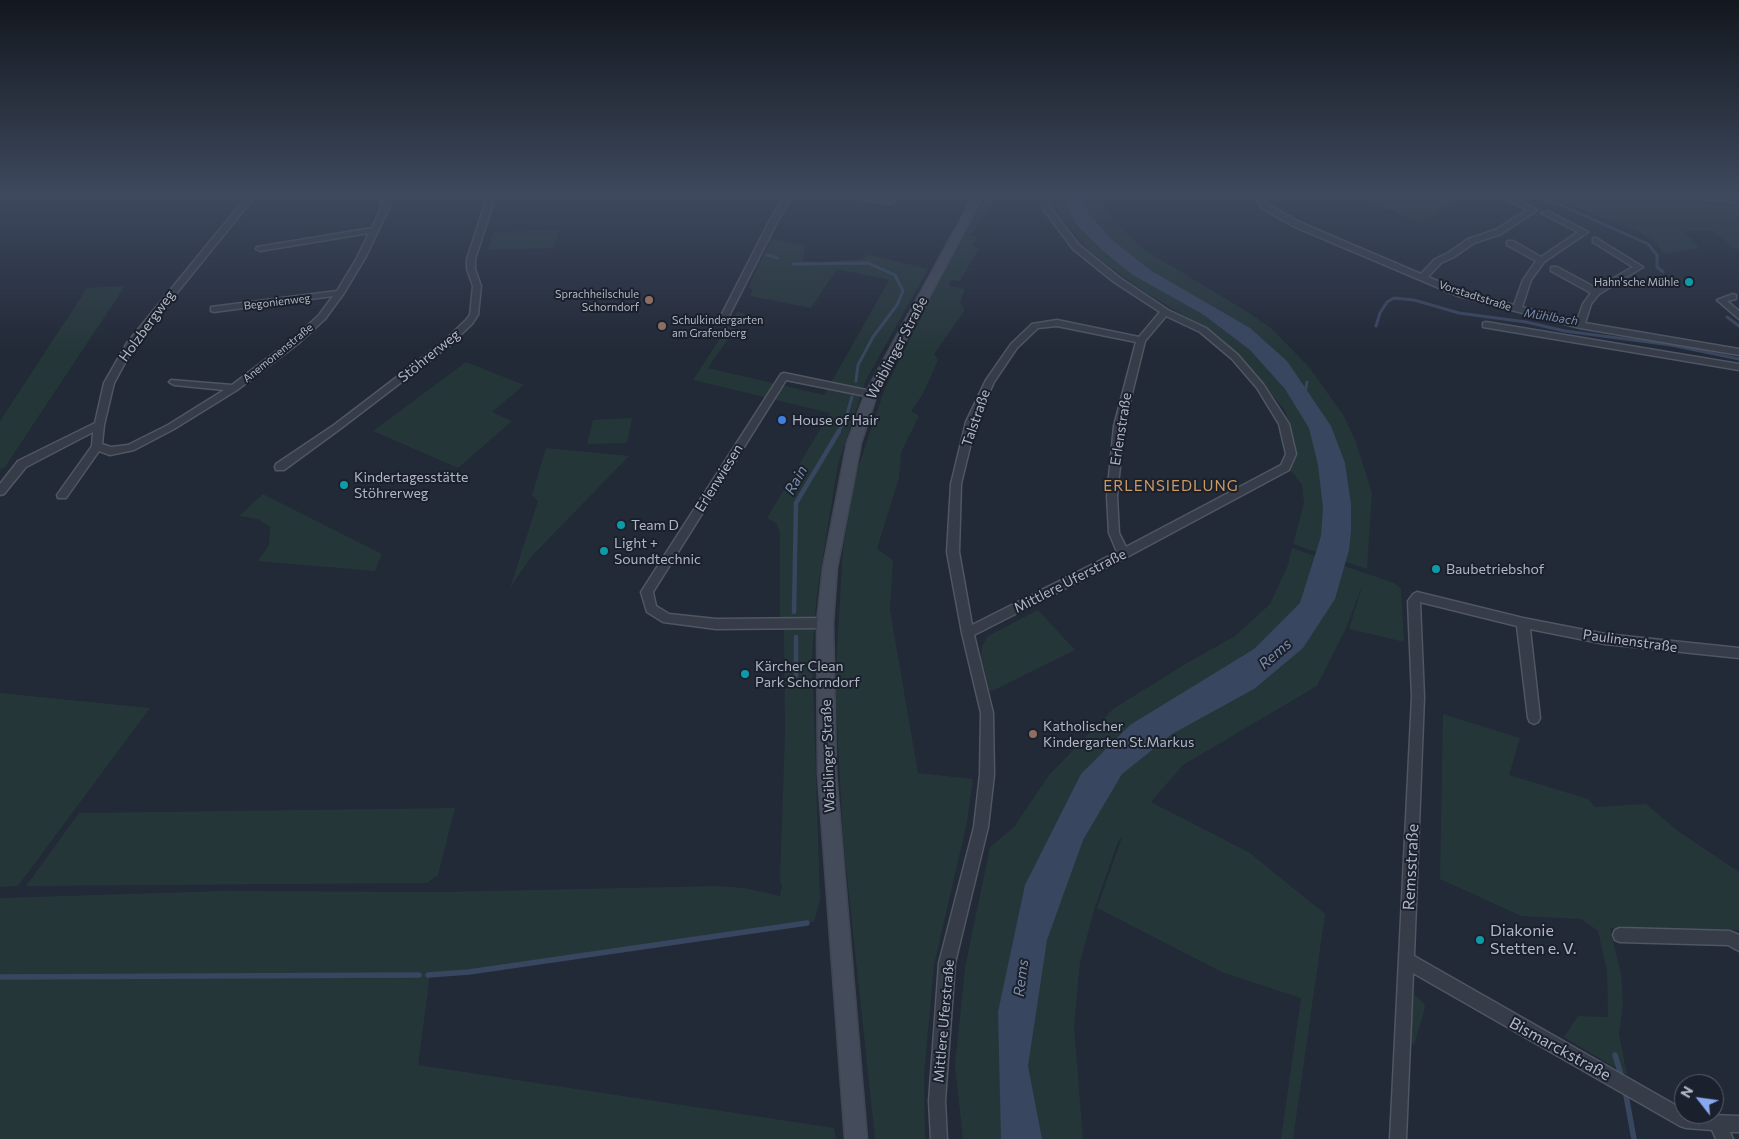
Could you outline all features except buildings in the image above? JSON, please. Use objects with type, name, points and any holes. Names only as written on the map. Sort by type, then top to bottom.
[{"type":"main road","name":"Waiblinger Straße","points":[[856,1139],[827,774],[825,623],[830,568],[854,443],[871,394],[950,248]]},
{"type":"street","name":"Holzbergweg","points":[[99,425],[109,383],[130,345],[209,248]]},
{"type":"street","points":[[260,249],[265,248]]},
{"type":"street","name":"Anemonenstraße","points":[[97,446],[110,451],[130,448],[172,427],[234,388],[297,340],[322,317],[340,293],[366,248]]},
{"type":"street","name":"Stöhrerweg","points":[[280,467],[337,427],[447,343],[469,322],[474,315],[477,286],[471,259],[475,248]]},
{"type":"street","points":[[725,316],[760,248]]},
{"type":"street","name":"Mittlere Uferstraße","points":[[939,1139],[937,1101],[947,963],[980,827],[987,775],[987,713],[968,633],[1123,554],[1285,467],[1291,454],[1284,424],[1260,386],[1235,357],[1203,330],[1165,312],[1117,280],[1077,248]]},
{"type":"street","name":"Vorstadtstraße","points":[[1352,248],[1461,294],[1517,310],[1580,325],[1739,352]]},
{"type":"street","points":[[1422,278],[1438,261],[1451,256],[1461,248]]},
{"type":"street","points":[[1519,248],[1541,260]]},
{"type":"street","points":[[1517,310],[1527,280],[1541,260],[1559,248]]},
{"type":"street","points":[[1580,325],[1587,304],[1596,292],[1639,268],[1609,248]]},
{"type":"street","points":[[1554,270],[1596,292]]},
{"type":"street","name":"Begonienweg","points":[[214,309],[340,293]]},
{"type":"street","points":[[1733,297],[1721,300],[1739,316]]},
{"type":"street","name":"Erlenstraße","points":[[1123,554],[1114,532],[1112,496],[1119,426],[1141,340],[1165,312]]},
{"type":"street","name":"Talstraße","points":[[968,633],[953,552],[956,484],[971,422],[989,382],[1014,346],[1035,326],[1057,322],[1141,340]]},
{"type":"street","name":"Vorstadtstraße","points":[[1486,325],[1739,367]]},
{"type":"street","name":"Erlenwiesen","points":[[825,623],[716,624],[667,619],[651,609],[647,592],[784,376],[871,394]]},
{"type":"street","name":"Anemonenstraße","points":[[174,382],[234,388]]},
{"type":"street","points":[[62,496],[97,446],[99,425]]},
{"type":"street","points":[[0,491],[22,464],[99,425]]},
{"type":"street","name":"Paulinenstraße","points":[[1417,597],[1523,623],[1605,639],[1739,653]]},
{"type":"street","name":"Remsstraße","points":[[1398,1139],[1418,697],[1414,601],[1417,597]]},
{"type":"street","points":[[1523,623],[1534,718]]},
{"type":"street","points":[[1620,935],[1730,938],[1739,944]]},
{"type":"street","name":"Bismarckstraße","points":[[1407,961],[1674,1113]]},
{"type":"street","name":"Bismarckstraße","points":[[1724,1123],[1739,1124]]},
{"type":"street","points":[[1719,1124],[1725,1139]]},
{"type":"shaded area","points":[[488,248],[549,248],[487,250]]},
{"type":"shaded area","points":[[767,248],[805,248],[803,261],[816,262],[819,267],[822,262],[862,259],[869,255],[928,269],[866,380],[838,464],[817,594],[812,654],[820,899],[814,922],[786,923],[469,973],[430,975],[418,1065],[834,1128],[836,1139],[0,1139],[0,898],[224,891],[443,892],[716,886],[745,888],[780,896],[782,886],[780,880],[785,732],[784,632],[780,613],[780,532],[776,523],[767,518],[830,413],[693,380],[737,312],[745,314],[708,368],[824,395],[889,280],[837,269],[811,308],[750,296],[753,289],[748,288]]},
{"type":"shaded area","points":[[958,248],[979,248],[960,281],[951,280],[949,286],[965,289],[960,302],[965,310],[934,354],[938,360],[923,394],[911,411],[919,416],[901,452],[899,478],[877,549],[893,560],[890,610],[918,773],[973,779],[967,822],[934,965],[924,1075],[925,1139],[875,1139],[843,838],[835,685],[843,549],[856,474],[884,391]]},
{"type":"shaded area","points":[[1088,248],[1142,248],[1246,311],[1272,329],[1309,367],[1344,416],[1356,442],[1372,493],[1367,569],[1293,544],[1304,503],[1302,485],[1291,470],[1296,446],[1285,411],[1260,379],[1238,355],[1207,329],[1142,290]]},
{"type":"shaded area","points":[[1660,248],[1698,248],[1665,254]]},
{"type":"shaded area","points":[[125,286],[5,467],[0,469],[0,421],[87,288]]},
{"type":"shaded area","points":[[466,362],[524,385],[492,412],[512,421],[458,468],[373,431]]},
{"type":"shaded area","points":[[632,418],[627,443],[587,444],[593,420]]},
{"type":"shaded area","points":[[546,448],[629,456],[531,557],[510,588],[538,501],[532,495]]},
{"type":"shaded area","points":[[263,494],[382,554],[375,571],[258,561],[269,545],[270,527],[258,519],[239,516]]},
{"type":"shaded area","points":[[1292,548],[1394,583],[1401,589],[1404,642],[1349,629],[1363,584],[1346,628],[1317,686],[1183,765],[1151,802],[1250,853],[1325,914],[1293,1139],[1281,1139],[1301,998],[1224,973],[1097,908],[1122,837],[1118,842],[1095,907],[1080,962],[1074,1027],[1083,1139],[963,1139],[955,1066],[965,968],[990,847],[1014,827],[1049,775],[1113,709],[1235,636],[1270,604],[1288,565]]},
{"type":"shaded area","points":[[1038,610],[1075,650],[990,692],[981,656],[982,646],[988,636]]},
{"type":"shaded area","points":[[0,693],[150,708],[18,886],[0,887]]},
{"type":"shaded area","points":[[1443,714],[1520,738],[1509,775],[1588,799],[1595,807],[1646,804],[1678,831],[1739,872],[1739,930],[1610,928],[1621,974],[1623,1003],[1619,1034],[1627,1075],[1564,1037],[1578,1016],[1608,1017],[1607,971],[1598,931],[1581,919],[1521,916],[1440,879]]},
{"type":"shaded area","points":[[455,808],[438,875],[427,883],[26,886],[79,813]]},
{"type":"shaded area","points":[[1414,995],[1424,1003],[1425,1008],[1414,1045],[1410,1041]]},
{"type":"water","name":"Rems","points":[[1100,248],[1123,248],[1150,270],[1250,328],[1287,361],[1331,426],[1345,463],[1351,504],[1349,550],[1335,599],[1303,648],[1254,689],[1172,734],[1122,774],[1083,840],[1047,940],[1028,1066],[1042,1139],[1001,1139],[998,1012],[1025,885],[1081,774],[1130,725],[1254,649],[1300,603],[1321,536],[1323,508],[1318,465],[1309,428],[1285,389],[1250,350],[1204,315],[1133,275]]},
{"type":"waterway","name":"Mühlbach","points":[[1651,248],[1657,255],[1657,267],[1663,272]]},
{"type":"waterway","points":[[767,255],[778,258]]},
{"type":"waterway","name":"Rain","points":[[793,264],[868,263],[895,275],[903,291],[897,305],[873,337],[858,365],[856,381]]},
{"type":"waterway","name":"Mühlbach","points":[[1376,326],[1380,313],[1387,302],[1394,298],[1414,300],[1459,313],[1526,322],[1565,331],[1671,345],[1739,359]]},
{"type":"waterway","name":"Mühlbach","points":[[1727,317],[1739,326]]},
{"type":"waterway","points":[[1305,393],[1307,382]]},
{"type":"waterway","name":"Rain","points":[[838,432],[845,421],[852,397]]},
{"type":"waterway","name":"Rain","points":[[794,612],[796,503],[839,431]]},
{"type":"waterway","points":[[796,637],[796,676]]},
{"type":"waterway","points":[[428,975],[469,972],[807,923]]},
{"type":"waterway","points":[[0,977],[419,975]]},
{"type":"waterway","points":[[1615,1055],[1622,1078]]},
{"type":"waterway","points":[[1625,1090],[1634,1139]]},
{"type":"place","name":"Hahn'sche Mühle","points":[[1689,282]]},
{"type":"place","name":"Sprachheilschule Schorndorf","points":[[649,300]]},
{"type":"place","name":"Schulkindergarten am Grafenberg","points":[[662,326]]},
{"type":"place","name":"House of Hair","points":[[782,420]]},
{"type":"place","name":"Kindertagesstätte Stöhrerweg","points":[[344,485]]},
{"type":"place","name":"Team D","points":[[621,525]]},
{"type":"place","name":"Light + Soundtechnic","points":[[604,551]]},
{"type":"place","name":"Baubetriebshof","points":[[1436,569]]},
{"type":"place","name":"Kärcher Clean Park Schorndorf","points":[[745,674]]},
{"type":"place","name":"Katholischer Kindergarten St.Markus","points":[[1033,734]]},
{"type":"place","name":"Diakonie Stetten e. V.","points":[[1480,940]]},
{"type":"district","name":"ERLENSIEDLUNG","points":[[1171,486]]}]
